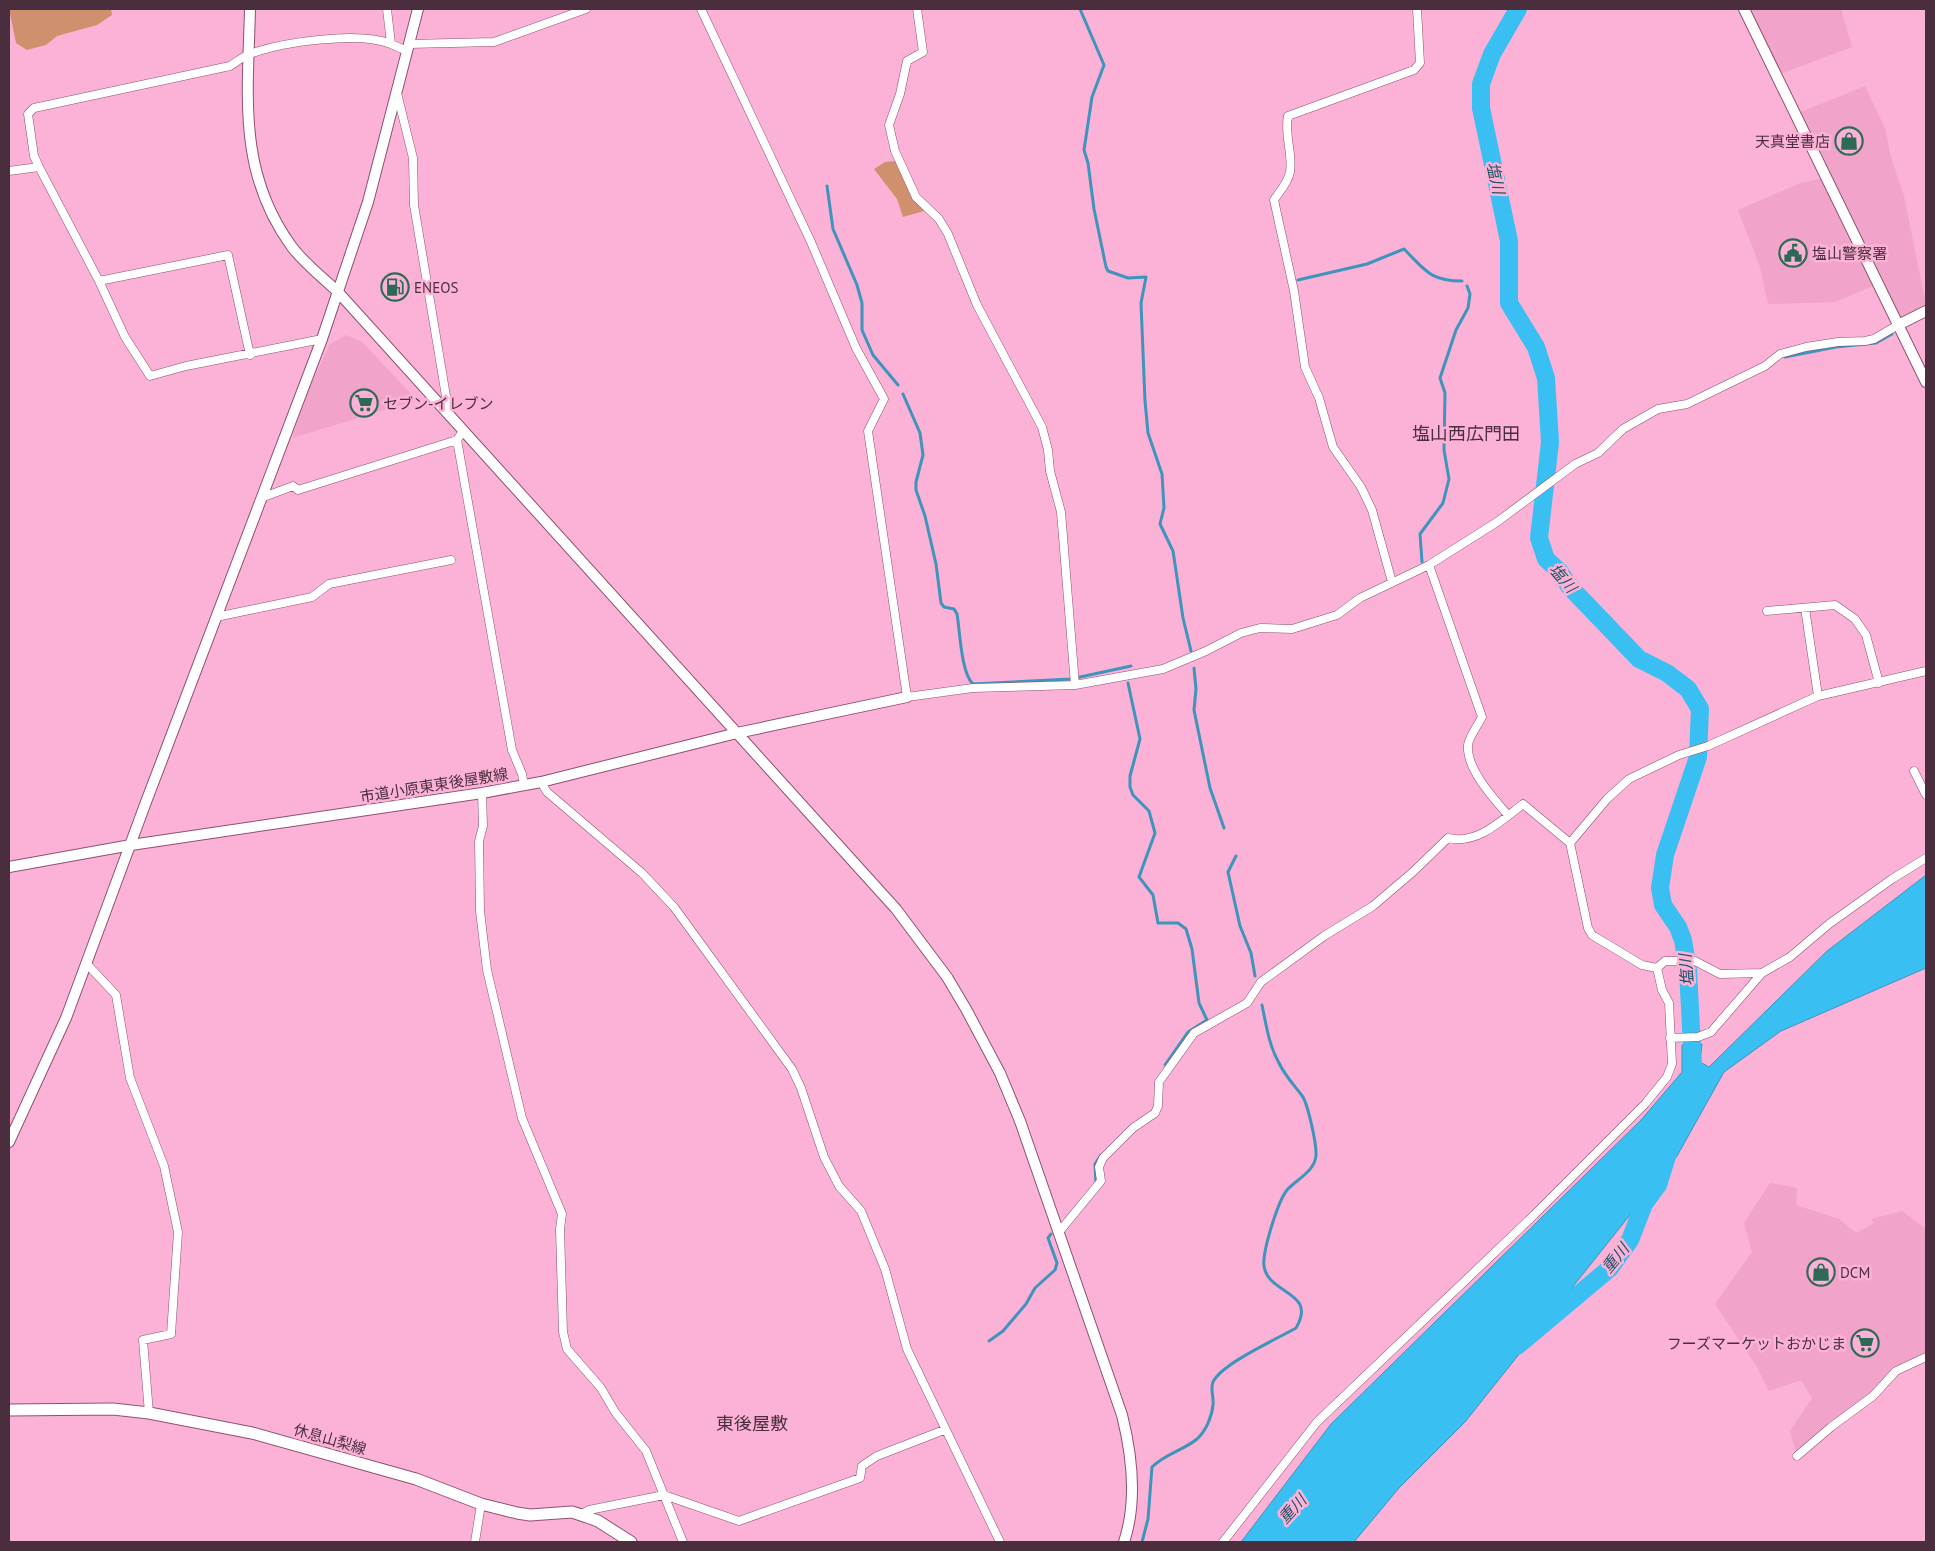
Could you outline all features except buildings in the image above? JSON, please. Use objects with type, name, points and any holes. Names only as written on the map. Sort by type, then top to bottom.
[{"type":"main road","name":"休息山梨線","points":[[9,1410],[113,1409],[149,1413],[252,1433],[416,1479],[481,1504],[530,1515],[572,1512],[598,1521],[631,1542]]},
{"type":"street","points":[[250,9],[248,120],[251,152],[266,206],[293,248],[338,292],[449,416],[460,436],[737,733],[896,908],[946,978],[988,1048],[1012,1100],[1122,1415],[1128,1439],[1131,1480],[1124,1542]]},
{"type":"street","points":[[386,9],[390,44]]},
{"type":"street","points":[[9,1142],[66,1018],[322,339],[368,202],[418,9]]},
{"type":"street","points":[[322,339],[250,355],[186,366],[150,376],[125,337],[99,281],[38,166],[34,156],[28,114],[34,108],[230,66],[249,54],[328,38],[356,38],[408,48],[494,42],[586,9]]},
{"type":"street","points":[[701,9],[811,242],[856,348],[884,400],[868,431],[907,697],[972,688],[1075,685],[1163,669],[1206,651],[1241,633],[1260,628],[1292,629],[1337,615],[1360,598],[1429,565],[1498,522],[1575,464],[1598,453],[1623,429],[1658,408],[1687,404],[1765,366],[1780,354],[1806,347],[1874,339],[1926,312]]},
{"type":"street","points":[[917,9],[923,52],[907,61],[900,94],[888,125],[895,151],[916,197],[939,219],[948,234],[977,306],[1042,427],[1048,450],[1050,471],[1061,512],[1075,685]]},
{"type":"street","points":[[1392,582],[1369,503],[1361,487],[1332,447],[1319,398],[1305,367],[1294,291],[1274,200],[1288,179],[1290,170],[1285,130],[1288,116],[1414,70],[1420,63],[1417,9]]},
{"type":"street","points":[[1744,9],[1926,382]]},
{"type":"street","points":[[397,91],[413,158],[414,205],[449,416]]},
{"type":"street","points":[[9,171],[38,166]]},
{"type":"street","points":[[99,281],[228,255],[250,355]]},
{"type":"street","points":[[261,498],[293,486],[298,490],[460,436]]},
{"type":"street","points":[[460,436],[512,750],[522,774],[524,785]]},
{"type":"street","points":[[216,616],[312,597],[329,584],[451,560]]},
{"type":"street","points":[[1429,565],[1482,717],[1468,745],[1472,763],[1484,787],[1508,815]]},
{"type":"street","points":[[1767,610],[1835,605],[1855,618],[1866,635],[1879,683]]},
{"type":"street","points":[[1805,608],[1818,696]]},
{"type":"street","points":[[1570,843],[1607,799],[1629,779],[1679,755],[1708,746],[1818,696],[1926,671]]},
{"type":"street","name":"市道小原東東後屋敷線","points":[[9,867],[130,844],[482,794],[541,782],[737,733],[907,697]]},
{"type":"street","points":[[1914,771],[1926,795]]},
{"type":"street","points":[[541,782],[547,792],[642,873],[674,907],[792,1068],[801,1088],[824,1157],[839,1186],[861,1211],[885,1269],[907,1349],[944,1430],[1000,1542]]},
{"type":"street","points":[[482,794],[483,826],[480,841],[480,911],[486,970],[522,1118],[562,1214],[560,1229],[562,1332],[567,1349],[601,1388],[615,1412],[646,1451],[683,1542]]},
{"type":"street","points":[[1059,1232],[1101,1181],[1099,1167],[1103,1158],[1133,1128],[1155,1113],[1158,1106],[1159,1082],[1194,1033],[1247,1003],[1261,982],[1324,936],[1373,906],[1414,871],[1448,838],[1462,841],[1487,831],[1523,804],[1570,843],[1588,928],[1592,936],[1642,964],[1657,968]]},
{"type":"street","points":[[1670,1038],[1698,1036],[1711,1032],[1762,973],[1790,957],[1829,924],[1892,879],[1926,858]]},
{"type":"street","points":[[1657,968],[1665,961],[1695,961],[1720,974],[1762,973]]},
{"type":"street","points":[[86,963],[116,995],[130,1078],[164,1166],[178,1232],[170,1334],[143,1340],[149,1413]]},
{"type":"street","points":[[1223,1542],[1317,1422],[1527,1222],[1644,1104],[1667,1077],[1672,1064],[1668,1002],[1662,990],[1657,968]]},
{"type":"street","points":[[1797,1456],[1830,1427],[1873,1396],[1896,1371],[1926,1357]]},
{"type":"street","points":[[580,1515],[589,1510],[664,1495],[739,1521],[860,1478],[862,1466],[877,1456],[944,1430]]},
{"type":"street","points":[[475,1542],[481,1504]]},
{"type":"shaded area","points":[[9,9],[111,9],[112,15],[97,25],[57,36],[46,45],[27,50],[16,43]]},
{"type":"shaded area","points":[[1744,9],[1841,9],[1852,47],[1777,75]]},
{"type":"shaded area","points":[[1865,86],[1885,128],[1891,158],[1904,196],[1926,305],[1926,311],[1898,325],[1878,284],[1835,302],[1768,304],[1760,267],[1738,210],[1798,184],[1827,177],[1796,114]]},
{"type":"shaded area","points":[[896,161],[922,204],[924,211],[903,217],[897,199],[874,169],[885,162]]},
{"type":"shaded area","points":[[346,335],[362,342],[417,400],[292,438],[310,387],[330,344]]},
{"type":"shaded area","points":[[1770,1183],[1797,1188],[1796,1205],[1839,1219],[1856,1233],[1874,1223],[1871,1219],[1902,1211],[1926,1229],[1926,1357],[1896,1371],[1797,1456],[1790,1431],[1812,1398],[1801,1380],[1769,1391],[1757,1367],[1715,1304],[1752,1252],[1744,1223]]},
{"type":"water","points":[[1926,875],[1926,968],[1781,1031],[1724,1072],[1677,1156],[1465,1422],[1399,1488],[1354,1542],[1241,1542],[1331,1424],[1641,1120],[1682,1072],[1682,1045],[1702,1044],[1700,1062],[1709,1067],[1827,951]]},
{"type":"waterway","points":[[1080,9],[1104,65],[1092,97],[1084,150],[1088,163],[1094,209],[1108,271],[1128,278],[1146,277],[1141,303],[1148,433],[1162,474],[1164,508],[1160,524],[1173,551],[1183,618],[1191,651]]},
{"type":"waterway","name":"塩川","points":[[1518,9],[1492,54],[1481,84],[1481,108],[1509,241],[1509,303],[1536,347],[1546,378],[1550,442],[1539,538],[1546,559],[1560,572],[1569,586],[1639,659],[1667,673],[1688,689],[1700,709],[1698,757],[1665,855],[1660,888],[1663,905],[1678,927],[1683,940],[1688,970],[1693,1066]]},
{"type":"waterway","points":[[827,186],[833,229],[857,285],[862,303],[862,330],[873,355],[898,385]]},
{"type":"waterway","points":[[1298,280],[1367,264],[1404,249],[1429,273],[1442,279],[1462,281]]},
{"type":"waterway","points":[[1422,562],[1420,534],[1443,503],[1449,479],[1444,450],[1445,393],[1440,378],[1456,330],[1468,308],[1470,294],[1467,286]]},
{"type":"waterway","points":[[1785,357],[1836,347],[1876,343],[1892,334]]},
{"type":"waterway","points":[[903,394],[920,433],[923,455],[916,482],[916,490],[925,516],[936,564],[941,603],[944,607],[954,609],[957,614],[963,662],[969,679],[973,684],[1071,679],[1131,666]]},
{"type":"waterway","points":[[1194,668],[1196,689],[1194,710],[1210,788],[1224,828]]},
{"type":"waterway","points":[[1128,683],[1140,739],[1130,776],[1130,787],[1133,795],[1149,811],[1155,833],[1139,877],[1153,895],[1158,923],[1178,923],[1186,929],[1192,949],[1199,1003],[1207,1020],[1188,1032],[1165,1065]]},
{"type":"waterway","points":[[1236,856],[1228,872],[1240,926],[1251,953],[1255,976]]},
{"type":"waterway","points":[[1142,1542],[1148,1519],[1152,1467],[1192,1443],[1203,1432],[1211,1414],[1213,1402],[1212,1385],[1218,1375],[1238,1360],[1296,1328],[1301,1316],[1301,1307],[1297,1300],[1274,1283],[1267,1275],[1264,1259],[1271,1227],[1283,1196],[1310,1169],[1315,1159],[1316,1148],[1305,1101],[1284,1072],[1276,1056],[1268,1035],[1262,1005]]},
{"type":"waterway","name":"重川","points":[[1517,1346],[1610,1268],[1630,1240],[1644,1204],[1658,1185],[1668,1153]]},
{"type":"waterway","points":[[1096,1184],[1095,1164],[1101,1155]]},
{"type":"waterway","points":[[989,1341],[1003,1331],[1026,1304],[1035,1288],[1055,1270],[1057,1263],[1048,1238],[1051,1234]]},
{"type":"place","name":"天真堂書店","points":[[1849,141]]},
{"type":"place","name":"塩山警察署","points":[[1793,253]]},
{"type":"place","name":"ENEOS","points":[[395,287]]},
{"type":"place","name":"セブン-イレブン","points":[[364,403]]},
{"type":"place","name":"DCM","points":[[1821,1272]]},
{"type":"place","name":"フーズマーケットおかじま","points":[[1865,1343]]},
{"type":"district","name":"塩山西広門田","points":[[1466,433]]},
{"type":"district","name":"東後屋敷","points":[[752,1423]]}]
